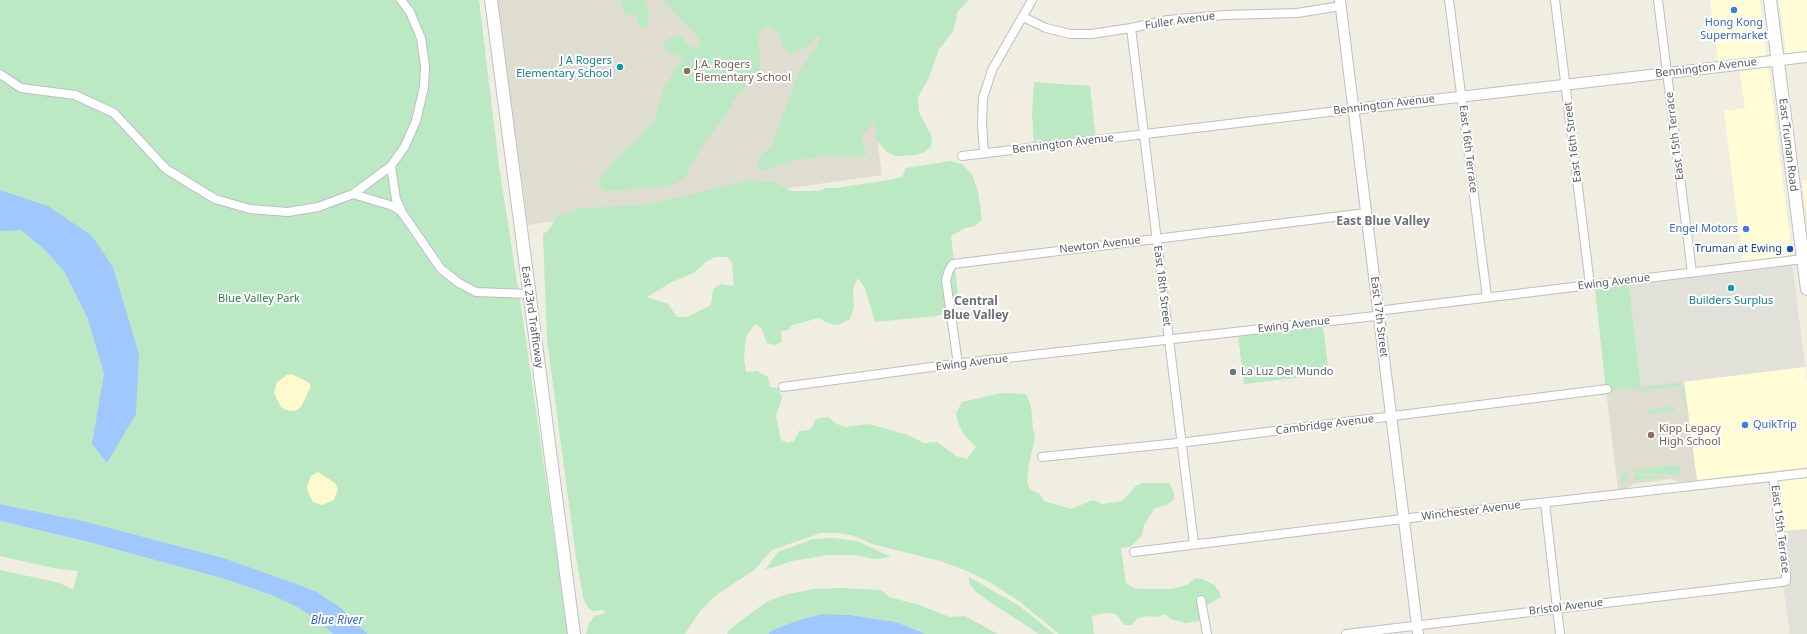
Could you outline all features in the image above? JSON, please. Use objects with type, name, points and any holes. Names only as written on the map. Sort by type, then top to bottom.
[{"type":"main road","name":"East 23rd Trafficway","points":[[491,0],[574,634]]},
{"type":"main road","name":"East Truman Road","points":[[1770,0],[1804,244],[1803,259],[1807,289]]},
{"type":"street","points":[[0,74],[21,88],[76,95],[114,113],[166,169],[215,199],[250,209],[288,212],[318,207],[353,194],[391,166],[405,146],[416,121],[424,87],[425,66],[421,38],[410,12],[401,0]]},
{"type":"street","points":[[984,153],[982,122],[983,98],[992,70],[1032,0]]},
{"type":"street","name":"East 16th Terrace","points":[[1449,0],[1487,297]]},
{"type":"street","name":"East 16th Street","points":[[1555,0],[1590,285]]},
{"type":"street","name":"East 15th Terrace","points":[[1658,0],[1692,273]]},
{"type":"street","name":"Fuller Avenue","points":[[1023,16],[1046,28],[1070,34],[1092,34],[1168,20],[1225,15],[1297,13],[1341,3]]},
{"type":"street","name":"East 17th Street","points":[[1341,3],[1378,313],[1405,519],[1417,630]]},
{"type":"street","name":"East 18th Street","points":[[1131,28],[1194,544]]},
{"type":"street","name":"Bennington Avenue","points":[[962,156],[1461,96],[1807,57]]},
{"type":"street","points":[[391,166],[396,198],[401,211],[441,269],[459,283],[476,292],[529,294]]},
{"type":"street","points":[[353,194],[393,206],[401,211]]},
{"type":"street","name":"Newton Avenue","points":[[958,364],[946,280],[949,270],[953,264],[1366,213]]},
{"type":"street","name":"Ewing Avenue","points":[[783,387],[958,364],[1375,316],[1381,311],[1803,259]]},
{"type":"street","name":"Cambridge Avenue","points":[[1042,457],[1392,417],[1607,389]]},
{"type":"street","name":"Winchester Avenue","points":[[1134,552],[1545,502],[1807,473]]},
{"type":"street","name":"East 15th Terrace","points":[[1773,477],[1786,581]]},
{"type":"street","points":[[1545,502],[1560,634]]},
{"type":"street","name":"Bristol Avenue","points":[[1346,634],[1417,630],[1557,608],[1786,581]]},
{"type":"street","points":[[1201,600],[1207,634]]},
{"type":"shaded area","name":"J.A. Rogers Elementary School","points":[[497,0],[858,0],[882,175],[528,225]]},
{"type":"shaded area","points":[[1710,0],[1760,0],[1766,55],[1764,57],[1718,62]]},
{"type":"shaded area","points":[[1779,0],[1807,0],[1807,52],[1786,53]]},
{"type":"shaded area","points":[[1765,65],[1769,71],[1792,255],[1789,258],[1743,264],[1724,111],[1745,108],[1739,67]]},
{"type":"shaded area","points":[[1807,180],[1807,210],[1806,210],[1802,181]]},
{"type":"shaded area","points":[[1791,266],[1793,269],[1805,367],[1641,387],[1629,285]]},
{"type":"shaded area","points":[[1805,367],[1807,382],[1807,467],[1697,480],[1684,381]]},
{"type":"shaded area","name":"Kipp Legacy High School","points":[[1684,381],[1697,480],[1679,482],[1672,479],[1634,484],[1627,488],[1618,490],[1606,390]]},
{"type":"shaded area","points":[[1807,477],[1807,529],[1785,531],[1779,480]]},
{"type":"shaded area","points":[[1807,529],[1807,634],[1786,634],[1790,633],[1783,585],[1790,581],[1791,576],[1785,531]]},
{"type":"green space","name":"Blue Valley Park","points":[[0,0],[479,0],[499,166],[523,320],[568,634],[368,634],[342,609],[83,521],[0,504]]},
{"type":"green space","points":[[624,0],[644,0],[648,8],[649,25],[639,28],[636,15],[632,13],[626,16],[621,2]]},
{"type":"green space","points":[[663,0],[969,0],[958,11],[953,32],[939,49],[928,80],[918,97],[919,112],[932,137],[931,147],[924,152],[916,155],[896,156],[887,152],[877,141],[874,120],[868,129],[860,136],[867,154],[860,157],[823,156],[789,161],[769,169],[760,170],[757,166],[762,154],[772,145],[802,67],[817,46],[821,36],[817,35],[808,45],[791,54],[784,48],[778,33],[770,25],[763,28],[758,37],[761,63],[757,74],[737,95],[721,122],[707,138],[684,178],[675,184],[658,187],[604,191],[599,184],[601,177],[622,153],[635,142],[656,119],[662,93],[675,68],[686,58],[669,53],[664,47],[664,42],[675,35],[681,36],[688,46],[696,48],[701,44],[697,36]]},
{"type":"green space","points":[[1034,82],[1090,86],[1096,138],[1034,146],[1032,114]]},
{"type":"green space","points":[[950,161],[962,164],[972,174],[978,191],[982,220],[975,226],[965,228],[951,236],[959,302],[950,312],[936,316],[875,322],[865,288],[858,278],[853,288],[854,308],[850,319],[838,325],[827,323],[819,318],[792,325],[788,330],[781,331],[782,342],[776,345],[767,343],[762,329],[755,324],[746,337],[744,359],[746,372],[757,371],[768,377],[770,387],[778,388],[782,397],[776,416],[781,440],[788,443],[794,441],[799,431],[808,430],[812,427],[816,419],[828,417],[837,424],[845,427],[869,424],[908,435],[924,443],[937,442],[956,456],[967,459],[976,447],[963,433],[959,425],[956,413],[962,402],[1002,393],[1026,394],[1031,406],[1035,437],[1029,464],[1027,483],[1031,490],[1040,494],[1044,501],[1071,509],[1093,500],[1102,504],[1122,501],[1136,486],[1143,483],[1169,483],[1174,492],[1174,499],[1167,505],[1155,508],[1144,525],[1142,535],[1130,547],[1121,548],[1126,583],[1134,588],[1171,589],[1187,585],[1195,578],[1203,579],[1214,585],[1219,591],[1221,597],[1207,605],[1200,621],[1185,623],[1171,619],[1165,614],[1158,617],[1148,616],[1138,618],[1132,625],[1125,625],[1116,614],[1105,613],[1092,616],[1094,634],[1059,634],[1019,601],[989,582],[965,570],[940,561],[872,544],[854,536],[839,533],[821,533],[772,550],[754,570],[715,596],[700,611],[685,634],[586,634],[589,623],[595,616],[606,613],[603,610],[593,611],[588,608],[583,598],[575,550],[547,340],[543,234],[549,230],[556,217],[582,208],[645,205],[753,180],[776,183],[791,191],[818,191],[827,188],[836,188],[902,177],[906,168]],"holes":[[[715,257],[727,257],[732,263],[734,286],[721,284],[713,289],[711,305],[687,317],[677,317],[668,304],[647,297],[672,282],[695,272],[707,261]]]},
{"type":"green space","points":[[1629,285],[1641,387],[1606,390],[1595,289]]},
{"type":"green space","points":[[1323,326],[1329,374],[1244,384],[1238,336]]},
{"type":"green space","points":[[1682,383],[1687,417],[1680,386],[1635,391],[1635,388]]},
{"type":"green space","points":[[1674,406],[1675,411],[1649,414],[1648,410]]},
{"type":"green space","points":[[1680,465],[1680,473],[1677,475],[1635,472],[1634,470]]},
{"type":"green space","points":[[1620,468],[1622,475],[1626,474],[1627,481],[1624,482],[1622,486]]},
{"type":"green space","points":[[1634,474],[1665,477],[1635,480]]},
{"type":"green space","points":[[0,521],[85,541],[225,579],[274,596],[299,608],[322,623],[333,634],[0,634],[0,570],[60,583],[73,590],[78,571],[53,568],[0,556]]},
{"type":"green space","points":[[833,538],[857,541],[891,557],[875,559],[854,555],[828,555],[792,561],[765,570],[778,552],[813,539]]},
{"type":"green space","points":[[969,577],[1018,605],[1054,634],[1039,634],[987,600],[976,592],[969,583]]},
{"type":"green space","points":[[842,588],[881,590],[889,597],[919,605],[950,617],[965,616],[998,634],[926,634],[896,622],[850,615],[822,614],[796,621],[771,631],[768,634],[727,634],[730,629],[766,602],[784,595],[813,589]]},
{"type":"sand","points":[[291,374],[308,382],[311,386],[301,407],[295,411],[286,410],[281,407],[274,393],[277,382]]},
{"type":"sand","points":[[318,472],[335,483],[338,489],[334,500],[322,505],[313,502],[307,486],[311,476]]},
{"type":"water","points":[[0,190],[48,206],[92,236],[113,267],[139,354],[136,414],[107,463],[92,444],[104,374],[88,319],[64,271],[44,249],[21,230],[0,231]]},
{"type":"water","name":"Blue River","points":[[0,504],[83,521],[223,558],[291,582],[317,592],[342,609],[368,634],[333,634],[321,623],[299,608],[274,596],[225,579],[85,541],[0,521]]},
{"type":"water","points":[[822,614],[850,615],[896,622],[926,634],[768,634],[771,631],[796,621]]},
{"type":"place","name":"Hong Kong Supermarket","points":[[1734,10]]},
{"type":"place","name":"J A Rogers Elementary School","points":[[620,67]]},
{"type":"place","name":"J.A. Rogers Elementary School","points":[[687,71]]},
{"type":"place","name":"Engel Motors","points":[[1746,229]]},
{"type":"place","name":"Truman at Ewing","points":[[1790,249]]},
{"type":"place","name":"Builders Surplus","points":[[1731,288]]},
{"type":"place","name":"La Luz Del Mundo","points":[[1233,372]]},
{"type":"place","name":"QuikTrip","points":[[1745,425]]},
{"type":"place","name":"Kipp Legacy High School","points":[[1651,435]]},
{"type":"district","name":"East Blue Valley","points":[[1383,222]]},
{"type":"district","name":"Central Blue Valley","points":[[976,309]]}]
